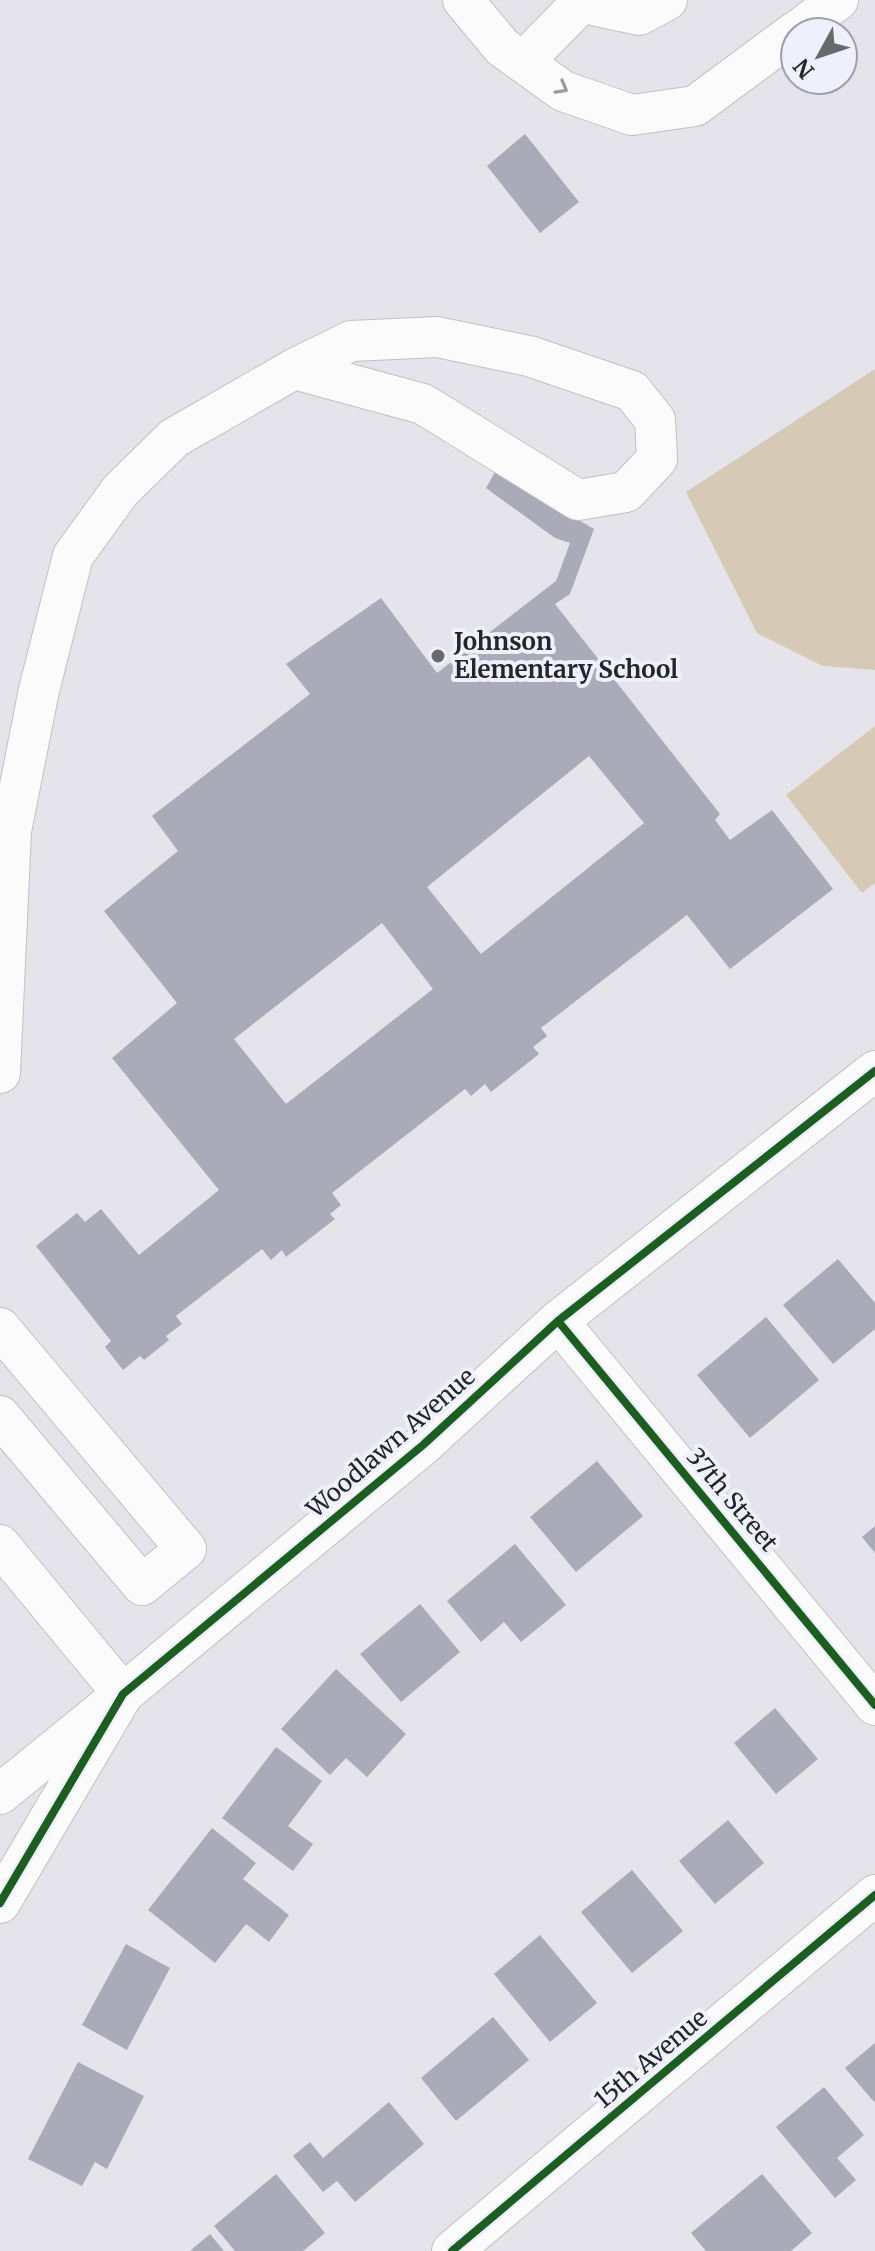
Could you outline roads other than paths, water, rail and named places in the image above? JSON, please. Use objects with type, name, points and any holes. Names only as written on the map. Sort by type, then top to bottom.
[{"type":"street","points":[[463,0],[502,47],[563,91],[632,115],[695,106],[779,44]]},
{"type":"street","points":[[523,62],[584,0]]},
{"type":"street","points":[[591,0],[597,6],[639,15],[667,0]]},
{"type":"street","points":[[816,16],[838,0]]},
{"type":"street","points":[[0,1073],[11,831],[39,690],[73,556],[120,491],[174,438],[294,369],[351,341],[437,337],[529,356],[632,391],[655,420],[657,459],[626,492],[578,500],[423,404],[294,369]]},
{"type":"street","name":"Woodlawn Avenue","points":[[0,1794],[423,1445],[558,1321],[875,1071]]},
{"type":"street","name":"37th Street","points":[[558,1321],[875,1705]]},
{"type":"street","points":[[0,1328],[186,1549],[142,1585],[0,1416]]},
{"type":"street","points":[[0,1545],[123,1694]]},
{"type":"street","name":"Woodlawn Avenue","points":[[0,1903],[123,1694]]},
{"type":"street","name":"15th Avenue","points":[[452,2251],[875,1895]]},
{"type":"place","name":"Johnson Elementary School","points":[[438,656]]}]
